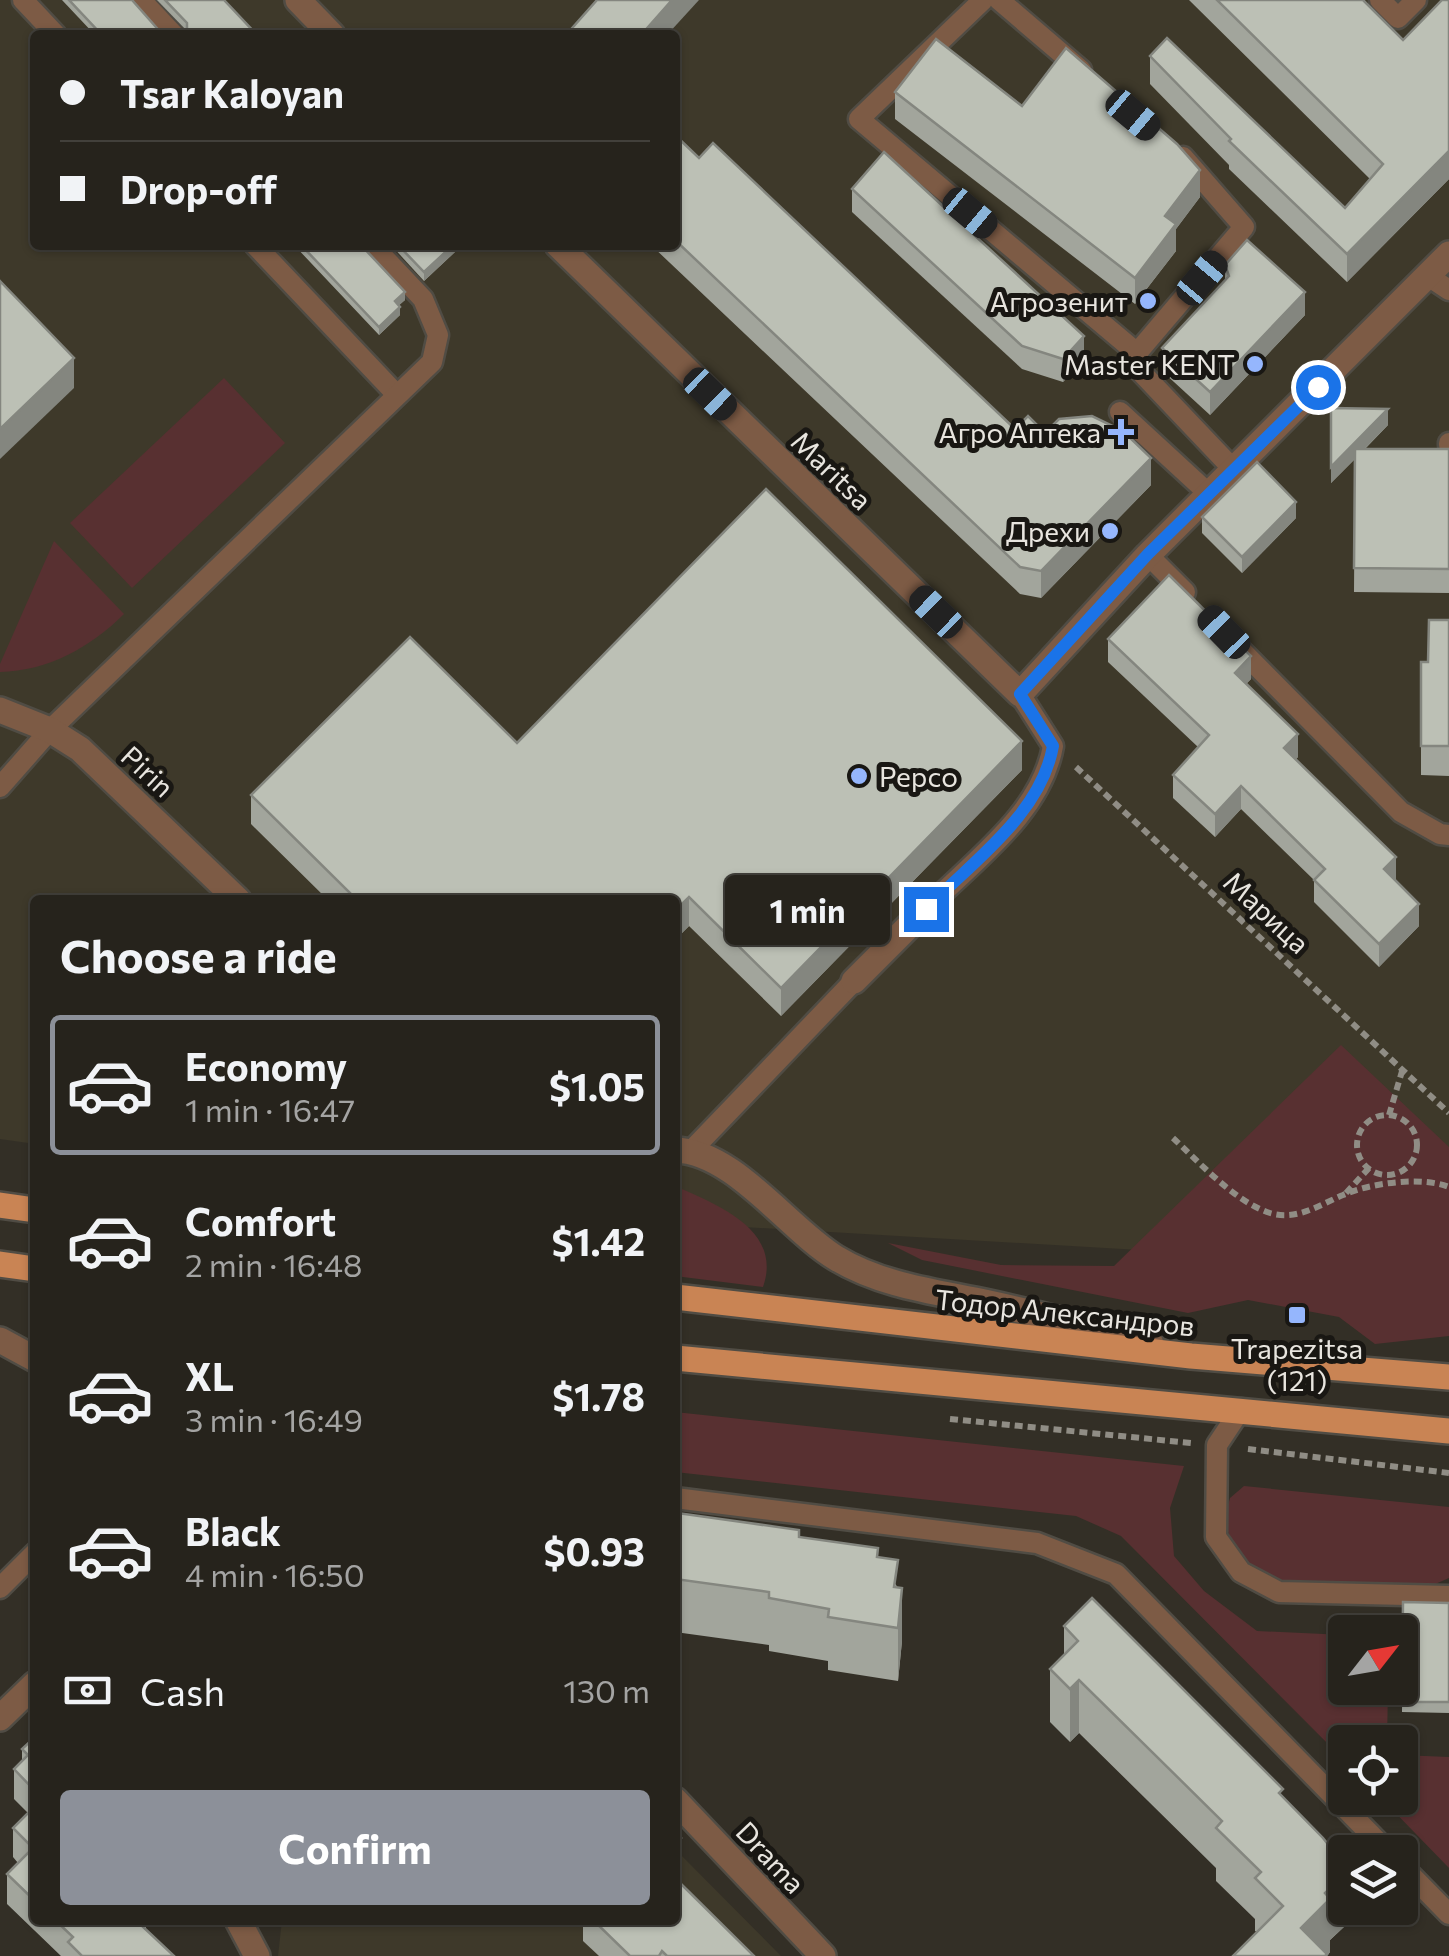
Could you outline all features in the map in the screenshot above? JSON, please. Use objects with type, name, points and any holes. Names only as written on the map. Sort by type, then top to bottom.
[{"type":"main road","points":[[0,1205],[30,1209]]},
{"type":"main road","points":[[0,1264],[30,1268]]},
{"type":"main road","name":"Тодор Александров","points":[[680,1298],[1191,1356],[1449,1378]]},
{"type":"main road","points":[[680,1359],[1449,1430]]},
{"type":"street","points":[[298,0],[327,30]]},
{"type":"street","name":"Maritsa","points":[[563,250],[1020,694]]},
{"type":"street","points":[[1020,694],[1208,493],[1439,282],[1449,254]]},
{"type":"street","name":"Pirin","points":[[0,710],[50,730],[80,749],[233,895]]},
{"type":"street","points":[[854,981],[926,909]]},
{"type":"street","points":[[683,1150],[724,1166],[834,1257],[876,1278],[1068,1320],[1191,1356]]},
{"type":"street","points":[[0,1340],[30,1355]]},
{"type":"street","points":[[0,1718],[30,1689]]},
{"type":"street","name":"Drama","points":[[680,1805],[823,1956]]},
{"type":"street","points":[[241,1925],[257,1956]]},
{"type":"lane","points":[[24,0],[51,30]]},
{"type":"lane","points":[[141,0],[169,30]]},
{"type":"lane","points":[[984,0],[860,120],[1137,353],[1140,371],[1234,470]]},
{"type":"lane","points":[[999,0],[1100,86]]},
{"type":"lane","points":[[1380,0],[1398,18],[1416,0]]},
{"type":"lane","points":[[1137,353],[1244,227],[1172,148]]},
{"type":"lane","points":[[259,250],[396,396]]},
{"type":"lane","points":[[0,787],[50,730],[432,362],[438,335],[423,299],[377,250]]},
{"type":"lane","points":[[1120,412],[1208,493]]},
{"type":"lane","points":[[1148,554],[1401,812],[1449,835]]},
{"type":"lane","name":"Maritsa","points":[[1020,694],[1053,746]]},
{"type":"lane","points":[[926,909],[1025,810],[1048,772],[1053,746]]},
{"type":"lane","points":[[683,1150],[854,981]]},
{"type":"lane","points":[[1240,1409],[1217,1444],[1216,1538],[1241,1572],[1279,1592],[1449,1596]]},
{"type":"lane","points":[[680,1499],[1037,1542],[1116,1574],[1371,1835]]},
{"type":"lane","points":[[0,1588],[30,1559]]},
{"type":"lane","points":[[1418,1882],[1449,1914]]},
{"type":"path","name":"Марица","points":[[1053,746],[1449,1112]]},
{"type":"path","points":[[1389,1115],[1403,1068]]},
{"type":"path","points":[[1389,1115],[1406,1121],[1416,1135],[1417,1152],[1408,1167],[1394,1175],[1376,1174],[1362,1164],[1356,1147],[1360,1130],[1372,1118],[1389,1115]]},
{"type":"path","points":[[1173,1138],[1216,1180],[1268,1212],[1293,1215],[1346,1194],[1420,1183],[1449,1187]]},
{"type":"path","points":[[1346,1194],[1369,1168]]},
{"type":"path","points":[[945,1418],[1217,1444],[1449,1473]]},
{"type":"shaded area","points":[[0,0],[1449,0],[1449,1268],[680,1223],[680,895],[30,895],[30,1143],[0,1139]]},
{"type":"shaded area","points":[[224,378],[285,443],[132,588],[70,523]]},
{"type":"shaded area","points":[[54,541],[124,614],[68,655],[35,667],[0,672],[0,664]]},
{"type":"shaded area","points":[[1341,1045],[1449,1147],[1449,1336],[1375,1344],[1339,1317],[1248,1300],[1188,1313],[922,1260],[888,1243],[1001,1265],[1114,1266]]},
{"type":"shaded area","points":[[680,1188],[727,1211],[755,1235],[764,1250],[767,1267],[763,1287],[680,1277]]},
{"type":"shaded area","points":[[680,1413],[1184,1466],[1170,1508],[1174,1556],[1204,1591],[1257,1631],[1328,1634],[1328,1705],[1388,1705],[1387,1725],[1328,1725],[1328,1744],[1121,1536],[1076,1516],[680,1473]]},
{"type":"shaded area","points":[[1244,1486],[1449,1507],[1449,1578],[1433,1585],[1284,1583],[1242,1561],[1233,1546],[1224,1520],[1230,1498]]},
{"type":"shaded area","points":[[1418,1756],[1449,1757],[1449,1868],[1398,1815],[1418,1815]]},
{"type":"shaded area","points":[[680,1854],[781,1956],[278,1956],[281,1925],[680,1925]]},
{"type":"building","points":[[69,0],[132,0],[159,30],[97,30]]},
{"type":"building","points":[[165,0],[224,0],[252,30],[187,30],[187,23]]},
{"type":"building","points":[[597,0],[672,0],[645,30],[570,30]]},
{"type":"building","points":[[1217,0],[1363,0],[1403,40],[1442,0],[1449,0],[1449,151],[1347,254],[1229,141],[1150,56],[1167,38],[1345,208],[1383,164]]},
{"type":"building","points":[[936,39],[1022,106],[1066,48],[1177,144],[1200,170],[1165,216],[1176,224],[1135,278],[895,92]]},
{"type":"building","points":[[680,140],[699,158],[713,143],[1015,429],[1028,416],[1045,433],[1059,419],[1092,416],[1123,431],[1151,458],[1041,571],[1020,567],[680,245]]},
{"type":"building","points":[[884,152],[1084,336],[1063,359],[1022,346],[852,189]]},
{"type":"building","points":[[1247,240],[1305,292],[1210,392],[1162,348],[1229,276],[1225,265]]},
{"type":"building","points":[[306,250],[366,250],[405,292],[395,301],[400,307],[379,327]]},
{"type":"building","points":[[403,250],[448,250],[424,272]]},
{"type":"building","points":[[0,281],[74,358],[0,429]]},
{"type":"building","points":[[1331,408],[1388,409],[1331,467]]},
{"type":"building","points":[[1355,449],[1449,449],[1449,569],[1354,568]]},
{"type":"building","points":[[1257,462],[1296,502],[1242,557],[1202,517]]},
{"type":"building","points":[[766,489],[1022,741],[781,988],[689,897],[680,906],[680,895],[352,895],[251,795],[410,637],[517,743]]},
{"type":"building","points":[[1169,575],[1251,656],[1235,673],[1298,734],[1284,748],[1396,857],[1384,869],[1419,904],[1379,944],[1314,880],[1325,869],[1241,786],[1215,814],[1173,775],[1209,735],[1108,639]]},
{"type":"building","points":[[1429,620],[1449,620],[1449,746],[1421,746],[1421,662],[1428,662]]},
{"type":"building","points":[[680,1513],[799,1530],[799,1537],[878,1548],[877,1557],[898,1560],[894,1587],[902,1588],[898,1628],[828,1617],[829,1609],[769,1598],[769,1592],[680,1580]]},
{"type":"building","points":[[1092,1598],[1283,1789],[1279,1793],[1323,1838],[1328,1844],[1328,1901],[1301,1928],[1325,1956],[1233,1956],[1283,1906],[1255,1878],[1261,1872],[1216,1828],[1222,1821],[1079,1680],[1070,1689],[1050,1669],[1078,1641],[1064,1626]]},
{"type":"building","points":[[1403,1602],[1449,1603],[1449,1702],[1418,1702],[1418,1615],[1403,1615]]},
{"type":"building","points":[[30,1742],[30,1786],[14,1769],[28,1755],[22,1749]]},
{"type":"building","points":[[30,1811],[30,1845],[13,1828]]},
{"type":"building","points":[[30,1851],[30,1896],[7,1874]]},
{"type":"building","points":[[680,1883],[754,1956],[667,1956],[662,1951],[659,1956],[630,1956],[598,1925],[680,1925]]},
{"type":"building","points":[[60,1925],[141,1925],[174,1956],[82,1956],[68,1942],[73,1937]]},
{"type":"place","name":"Агрозенит","points":[[1148,301]]},
{"type":"place","name":"Master KENT","points":[[1255,364]]},
{"type":"place","name":"Агро Аптека","points":[[1121,432]]},
{"type":"place","name":"Дрехи","points":[[1110,531]]},
{"type":"place","name":"Pepco","points":[[859,776]]},
{"type":"place","name":"Trapezitsa (121)","points":[[1297,1315]]},
{"type":"route","points":[[926,909],[1025,810],[1048,772],[1053,746],[1020,694],[1148,554],[1318,387]]}]
